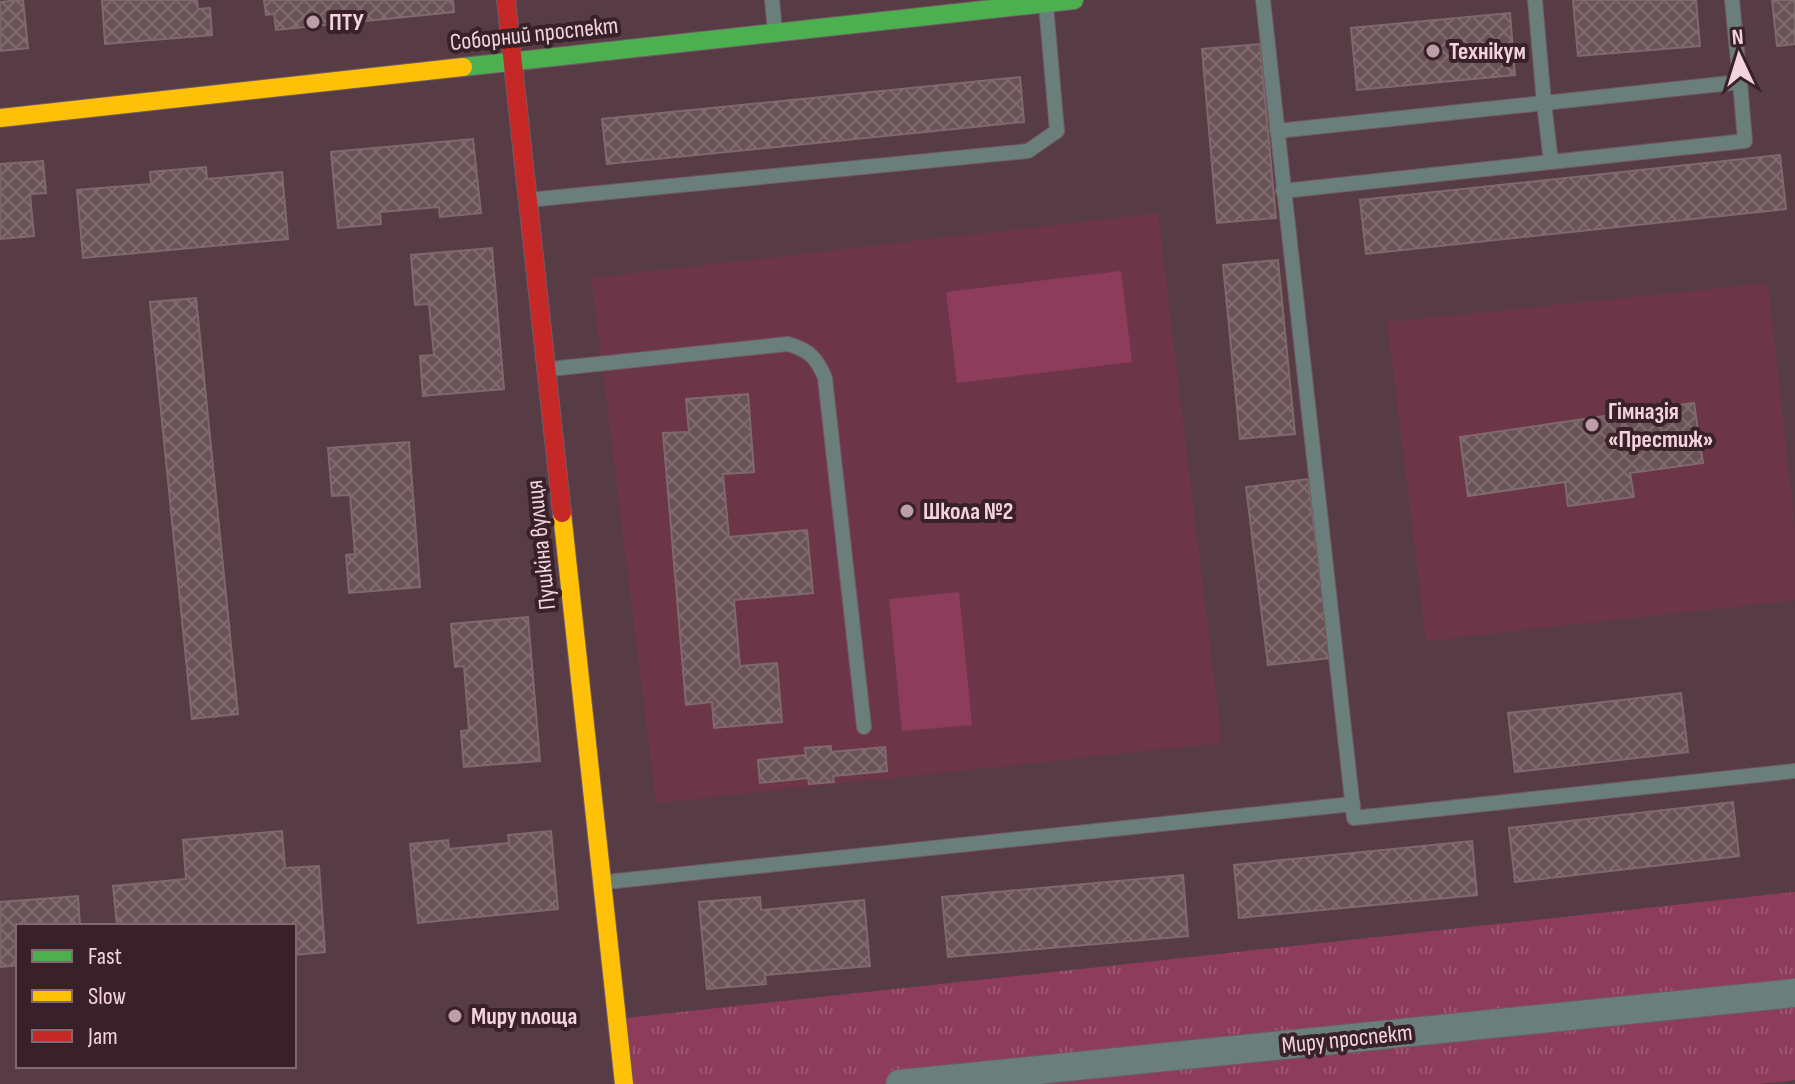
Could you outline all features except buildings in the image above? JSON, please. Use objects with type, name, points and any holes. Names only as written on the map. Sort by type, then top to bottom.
[{"type":"street","name":"Пушкіна вулиця","points":[[506,0],[624,1084]]},
{"type":"street","name":"Соборний проспект","points":[[0,118],[776,32],[910,9],[1074,0]]},
{"type":"street","name":"Миру проспект","points":[[900,1084],[1795,993]]},
{"type":"lane","points":[[772,0],[776,32]]},
{"type":"lane","points":[[1263,0],[1354,818],[1795,771]]},
{"type":"lane","points":[[1535,0],[1551,162]]},
{"type":"lane","points":[[1283,191],[1745,141],[1732,0]]},
{"type":"lane","points":[[528,200],[1028,151],[1057,131],[1046,3]]},
{"type":"lane","points":[[1277,131],[1740,82]]},
{"type":"lane","points":[[546,369],[788,344],[806,349],[819,362],[825,378],[864,727]]},
{"type":"lane","points":[[602,883],[1353,804]]},
{"type":"shaded area","name":"Школа №2","points":[[1158,213],[1222,743],[656,803],[591,278]]},
{"type":"shaded area","name":"Гімназія «Престиж»","points":[[1768,283],[1795,527],[1795,600],[1426,641],[1387,322]]},
{"type":"green space","points":[[1121,271],[1132,362],[957,383],[946,292]]},
{"type":"green space","points":[[959,592],[972,725],[902,731],[889,599]]},
{"type":"green space","points":[[1795,892],[1795,1080],[1759,1084],[624,1084],[616,1019]]},
{"type":"traffic: fast","points":[[463,67],[1074,0]]},
{"type":"traffic: slow","points":[[0,118],[463,67]]},
{"type":"traffic: slow","points":[[562,513],[624,1084]]},
{"type":"traffic: jam","points":[[506,0],[562,513]]},
{"type":"place","name":"ПТУ","points":[[313,22]]},
{"type":"place","name":"Технікум","points":[[1433,51]]},
{"type":"place","name":"Гімназія «Престиж»","points":[[1592,425]]},
{"type":"place","name":"Школа №2","points":[[907,511]]},
{"type":"place","name":"Миру площа","points":[[455,1016]]}]
